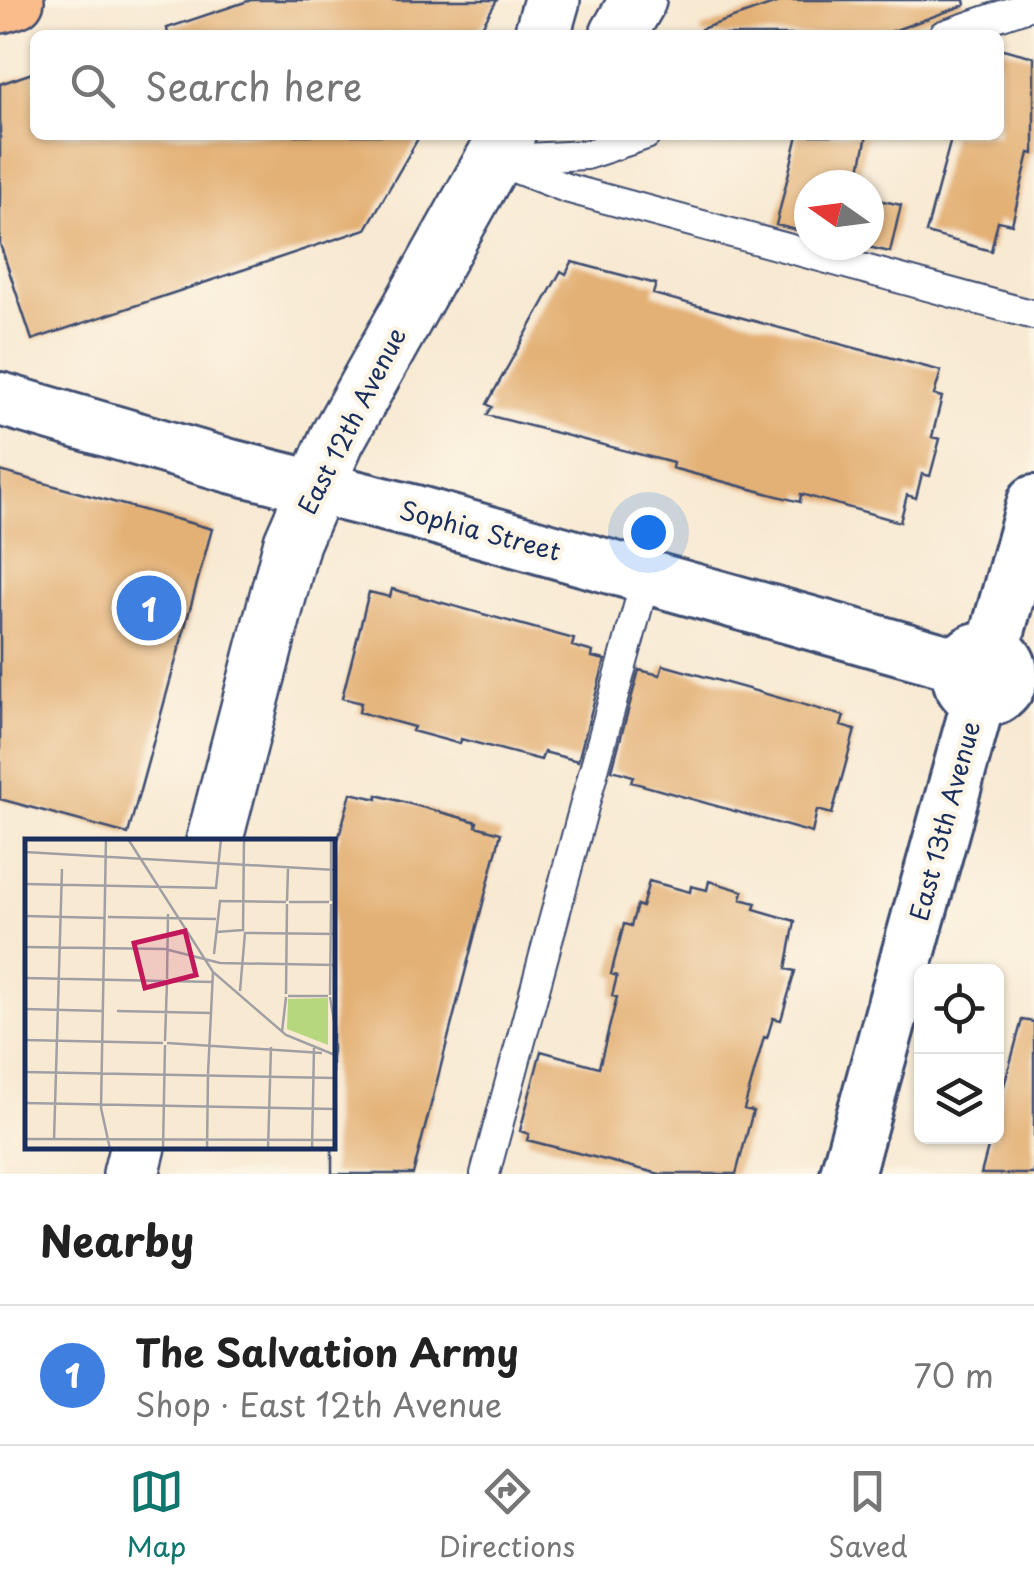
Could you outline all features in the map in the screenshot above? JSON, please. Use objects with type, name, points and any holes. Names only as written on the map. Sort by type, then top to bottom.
[{"type":"main road","points":[[0,5],[16,0]]},
{"type":"street","points":[[543,30],[552,0]]},
{"type":"street","points":[[621,30],[638,0]]},
{"type":"street","name":"East 12th Avenue","points":[[215,839],[287,560],[316,487],[337,439],[500,147]]},
{"type":"street","name":"Sophia Street","points":[[0,399],[995,676]]},
{"type":"street","name":"East 13th Avenue","points":[[847,1174],[995,676],[1034,502]]},
{"type":"street","points":[[131,1174],[137,1149]]},
{"type":"lane","points":[[958,30],[1034,4]]},
{"type":"lane","points":[[500,147],[586,155],[631,140]]},
{"type":"lane","points":[[500,147],[566,188],[1034,315]]},
{"type":"lane","points":[[485,1174],[646,578]]},
{"type":"building","points":[[251,0],[497,0],[480,30],[167,28]]},
{"type":"building","points":[[785,0],[964,0],[965,5],[896,30],[701,29]]},
{"type":"building","points":[[1004,49],[1034,57],[1034,154],[1029,153],[1012,224],[998,221],[991,251],[926,233],[951,140],[1004,140]]},
{"type":"building","points":[[30,74],[30,140],[417,140],[366,229],[32,340],[0,244],[0,84]]},
{"type":"building","points":[[797,140],[866,140],[860,170],[794,170],[794,229],[776,225]]},
{"type":"building","points":[[884,201],[901,205],[890,252],[884,251]]},
{"type":"building","points":[[572,262],[656,284],[653,294],[941,371],[934,395],[942,397],[932,437],[940,439],[930,476],[922,474],[916,498],[907,495],[900,522],[801,494],[800,502],[672,468],[673,463],[487,415],[492,407],[487,404],[561,271],[566,274]]},
{"type":"building","points":[[0,471],[212,529],[128,834],[0,799]]},
{"type":"building","points":[[392,589],[574,639],[572,646],[605,660],[578,761],[544,752],[541,760],[461,739],[460,744],[359,712],[361,703],[342,698],[369,592],[390,597]]},
{"type":"building","points":[[663,665],[844,716],[841,726],[855,730],[832,814],[817,810],[812,833],[631,782],[633,776],[612,770],[639,670],[660,675]]},
{"type":"building","points":[[351,793],[377,799],[377,795],[477,822],[476,826],[501,833],[413,1174],[332,1174],[335,851]]},
{"type":"building","points":[[649,881],[690,892],[691,886],[707,890],[709,881],[743,891],[741,899],[756,903],[754,909],[795,921],[786,969],[795,971],[781,1020],[773,1018],[767,1038],[764,1037],[744,1109],[753,1111],[736,1174],[660,1174],[527,1140],[529,1134],[520,1131],[541,1051],[599,1067],[617,997],[612,996],[617,976],[611,974],[624,924],[631,926],[637,905],[642,907]]},
{"type":"building","points":[[1022,1020],[1034,1022],[1034,1174],[981,1174],[989,1144],[1004,1144],[1004,1086]]},
{"type":"place","name":"The Salvation Army","points":[[149,608]]}]
